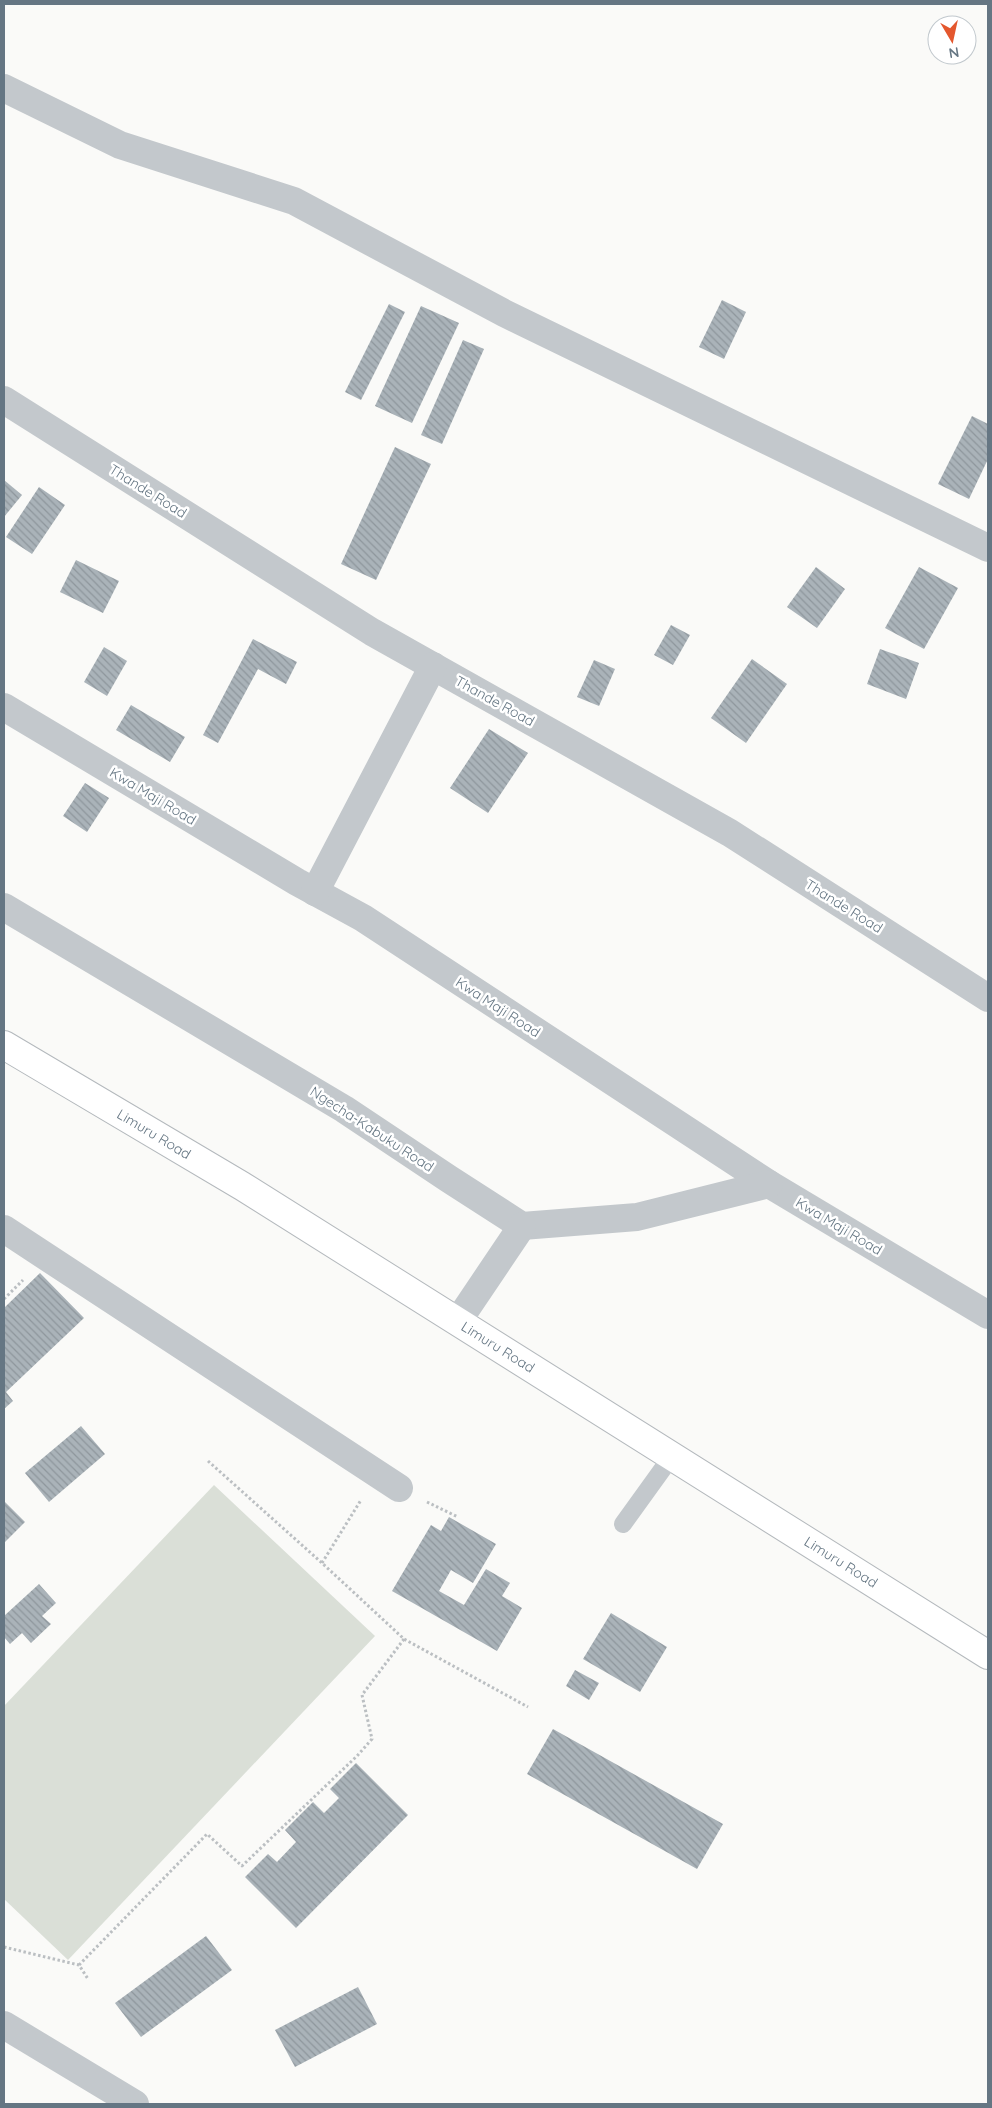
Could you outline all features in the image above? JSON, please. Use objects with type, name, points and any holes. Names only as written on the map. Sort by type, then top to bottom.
[{"type":"highway","name":"Limuru Road","points":[[4,1045],[242,1186],[988,1656]]},
{"type":"street","points":[[4,88],[120,145],[294,201],[504,313],[988,548]]},
{"type":"street","name":"Thande Road","points":[[4,400],[372,632],[730,833],[988,998]]},
{"type":"street","points":[[315,892],[433,666]]},
{"type":"street","name":"Kwa Maji Road","points":[[4,707],[315,892],[363,918],[769,1184],[988,1315]]},
{"type":"street","name":"Ngecha-Kabuku Road","points":[[5,911],[344,1109],[522,1226]]},
{"type":"street","points":[[458,1321],[522,1226],[636,1216],[769,1184]]},
{"type":"street","points":[[4,1229],[399,1488]]},
{"type":"street","points":[[4,2024],[135,2104]]},
{"type":"lane","points":[[623,1524],[672,1456]]},
{"type":"path","points":[[208,1461],[404,1639],[528,1706]]},
{"type":"path","points":[[322,1563],[376,1474]]},
{"type":"path","points":[[79,1965],[207,1834],[242,1866],[358,1756],[372,1739],[362,1695],[404,1639]]},
{"type":"path","points":[[4,1947],[79,1965],[88,1979]]},
{"type":"shaded area","points":[[214,1485],[375,1636],[68,1960],[4,1899],[4,1706]]},
{"type":"building","points":[[722,300],[746,312],[724,359],[699,347]]},
{"type":"building","points":[[389,304],[405,312],[361,400],[345,392]]},
{"type":"building","points":[[421,306],[459,323],[412,423],[375,406]]},
{"type":"building","points":[[463,340],[484,349],[442,444],[421,435]]},
{"type":"building","points":[[972,416],[988,424],[988,459],[969,499],[938,484]]},
{"type":"building","points":[[395,447],[431,464],[376,580],[341,564]]},
{"type":"building","points":[[4,480],[22,495],[4,517]]},
{"type":"building","points":[[39,487],[65,505],[32,554],[6,537]]},
{"type":"building","points":[[76,560],[119,581],[103,613],[60,592]]},
{"type":"building","points":[[816,567],[845,589],[817,628],[787,607]]},
{"type":"building","points":[[919,567],[958,588],[924,649],[885,628]]},
{"type":"building","points":[[671,625],[690,635],[673,665],[654,655]]},
{"type":"building","points":[[253,639],[297,662],[286,684],[258,669],[218,743],[203,735]]},
{"type":"building","points":[[104,647],[127,661],[107,696],[84,682]]},
{"type":"building","points":[[880,649],[919,663],[906,699],[867,684]]},
{"type":"building","points":[[752,659],[787,684],[746,743],[711,718]]},
{"type":"building","points":[[594,660],[615,669],[599,706],[577,697]]},
{"type":"building","points":[[131,705],[185,737],[170,762],[116,730]]},
{"type":"building","points":[[489,729],[528,753],[488,813],[450,788]]},
{"type":"building","points":[[85,783],[109,798],[87,832],[63,816]]},
{"type":"building","points":[[40,1273],[84,1318],[6,1392],[13,1401],[4,1409],[4,1308]]},
{"type":"building","points":[[81,1426],[105,1454],[49,1502],[25,1473]]},
{"type":"building","points":[[4,1501],[25,1522],[4,1543]]},
{"type":"building","points":[[449,1517],[496,1544],[473,1583],[451,1570],[439,1591],[464,1605],[486,1569],[510,1583],[502,1596],[522,1608],[497,1651],[392,1591],[431,1525],[441,1531]]},
{"type":"building","points":[[39,1584],[56,1603],[42,1616],[51,1624],[31,1643],[22,1633],[10,1644],[4,1637],[4,1616]]},
{"type":"building","points":[[611,1613],[667,1647],[640,1692],[583,1659]]},
{"type":"building","points":[[575,1670],[599,1683],[589,1700],[566,1686]]},
{"type":"building","points":[[553,1729],[723,1824],[697,1869],[527,1774]]},
{"type":"building","points":[[356,1763],[408,1815],[296,1928],[245,1877],[268,1854],[277,1862],[296,1842],[285,1830],[313,1802],[324,1813],[339,1798],[330,1789]]},
{"type":"building","points":[[206,1936],[232,1970],[141,2037],[115,2003]]},
{"type":"building","points":[[358,1987],[377,2024],[295,2067],[275,2030]]}]
